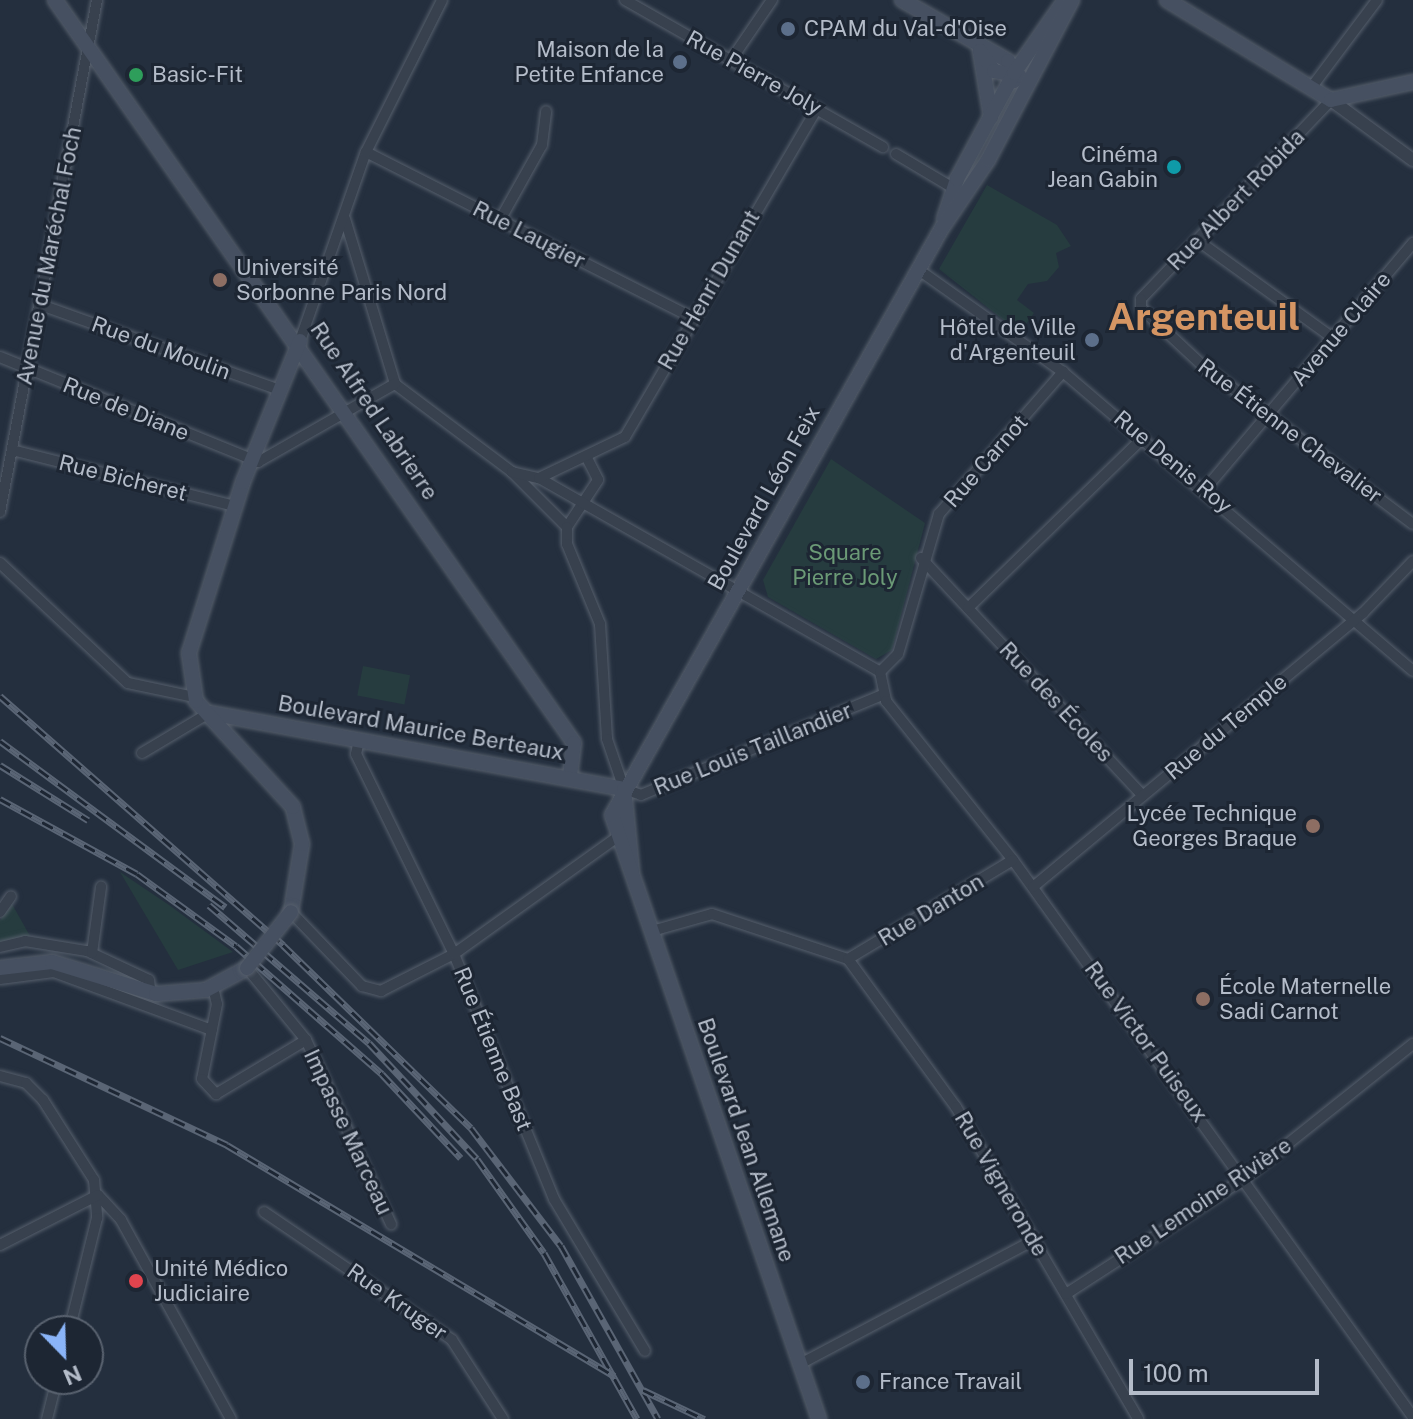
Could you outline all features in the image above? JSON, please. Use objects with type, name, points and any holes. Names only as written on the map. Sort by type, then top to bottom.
[{"type":"main road","name":"Rue Alfred Labrierre","points":[[55,0],[89,43],[300,341],[574,743],[570,778]]},
{"type":"main road","points":[[902,0],[980,51],[994,71],[1014,73],[1031,82]]},
{"type":"main road","name":"Boulevard Léon Feix","points":[[942,228],[953,188],[1014,73],[1065,0]]},
{"type":"main road","name":"Boulevard Léon Feix","points":[[624,789],[942,228],[1014,113],[1072,0]]},
{"type":"main road","points":[[1167,0],[1331,100],[1413,82]]},
{"type":"main road","points":[[980,51],[991,117]]},
{"type":"main road","points":[[1014,73],[1014,113]]},
{"type":"main road","points":[[0,968],[52,962],[142,991],[177,993],[213,987],[247,968],[291,912],[302,867],[299,821],[282,789],[194,697],[193,628],[252,460],[300,341]]},
{"type":"main road","name":"Boulevard Maurice Berteaux","points":[[209,713],[624,789]]},
{"type":"main road","points":[[241,743],[260,721]]},
{"type":"main road","name":"Boulevard Jean Allemane","points":[[624,789],[612,815],[616,838],[652,931],[819,1419]]},
{"type":"main road","name":"Boulevard Jean Allemane","points":[[624,789],[632,875]]},
{"type":"main road","points":[[0,961],[44,954],[150,988],[177,993]]},
{"type":"street","name":"Avenue du Maréchal Foch","points":[[0,512],[97,0]]},
{"type":"street","points":[[300,341],[366,152],[442,0]]},
{"type":"street","name":"Rue Pierre Joly","points":[[625,0],[883,147]]},
{"type":"street","points":[[731,60],[772,0]]},
{"type":"street","points":[[1311,88],[1377,0]]},
{"type":"street","points":[[1331,100],[1413,160]]},
{"type":"street","name":"Rue Albert Robida","points":[[1141,299],[1331,100]]},
{"type":"street","name":"Rue Henri Dunant","points":[[539,478],[588,460],[625,437],[691,317],[817,108]]},
{"type":"street","points":[[500,220],[542,145],[546,111]]},
{"type":"street","name":"Rue Laugier","points":[[366,152],[691,317]]},
{"type":"street","points":[[896,154],[953,188]]},
{"type":"street","points":[[345,219],[395,384],[512,472],[567,527],[600,624],[607,739],[624,789]]},
{"type":"street","points":[[1197,240],[1333,338]]},
{"type":"street","name":"Avenue Claire","points":[[1206,488],[1413,243]]},
{"type":"street","name":"Rue Denis Roy","points":[[919,270],[1063,372],[1206,488],[1413,671]]},
{"type":"street","name":"Rue Étienne Chevalier","points":[[1141,299],[1145,313],[1267,416],[1413,524]]},
{"type":"street","name":"Rue du Moulin","points":[[41,305],[280,390]]},
{"type":"street","name":"Rue de Diane","points":[[0,357],[252,460]]},
{"type":"street","name":"Rue Carnot","points":[[880,672],[898,654],[921,558],[939,514],[1063,372]]},
{"type":"street","points":[[252,460],[274,457],[395,384]]},
{"type":"street","points":[[968,608],[1143,438]]},
{"type":"street","name":"Rue Bicheret","points":[[12,450],[235,506]]},
{"type":"street","points":[[567,527],[600,473],[588,460]]},
{"type":"street","points":[[512,472],[539,478],[739,588],[880,672],[882,695]]},
{"type":"street","name":"Rue des Écoles","points":[[921,558],[1143,796]]},
{"type":"street","name":"Rue du Temple","points":[[1033,887],[1355,619],[1413,561]]},
{"type":"street","points":[[0,563],[128,683],[194,697]]},
{"type":"street","name":"Rue Louis Taillandier","points":[[624,789],[641,795],[882,695]]},
{"type":"street","name":"Rue Victor Puiseux","points":[[882,695],[1033,887],[1245,1178],[1413,1417]]},
{"type":"street","points":[[142,753],[209,713]]},
{"type":"street","name":"Rue Étienne Bast","points":[[359,740],[356,754],[454,954],[554,1199],[645,1351]]},
{"type":"street","points":[[291,912],[375,992],[454,954],[616,838]]},
{"type":"street","name":"Rue Danton","points":[[848,959],[1013,860]]},
{"type":"street","points":[[92,953],[101,887]]},
{"type":"street","points":[[0,912],[11,896]]},
{"type":"street","points":[[652,931],[712,914],[848,959]]},
{"type":"street","points":[[0,947],[37,941],[92,953],[149,980],[150,988]]},
{"type":"street","name":"Rue Vigneronde","points":[[848,959],[956,1107],[1138,1419]]},
{"type":"street","name":"Impasse Marceau","points":[[247,968],[306,1040],[391,1224]]},
{"type":"street","points":[[0,979],[54,972],[212,1030]]},
{"type":"street","points":[[213,987],[212,1030],[202,1079],[210,1093],[306,1040]]},
{"type":"street","name":"Rue Lemoine Rivière","points":[[1066,1294],[1245,1178],[1413,1044]]},
{"type":"street","points":[[0,1076],[26,1083],[43,1100],[88,1165],[98,1195],[121,1220],[231,1419]]},
{"type":"street","points":[[0,1245],[98,1195]]},
{"type":"street","points":[[72,1315],[98,1195]]},
{"type":"street","name":"Rue Kruger","points":[[264,1212],[452,1340],[503,1419]]},
{"type":"street","points":[[800,1364],[1034,1240]]},
{"type":"street","points":[[47,1419],[53,1395]]},
{"type":"green space","points":[[987,185],[1057,225],[1071,246],[1056,253],[1059,267],[1047,281],[1028,284],[1017,300],[1034,313],[1020,333],[939,269]]},
{"type":"green space","name":"Square Pierre Joly","points":[[831,459],[925,523],[892,650],[876,659],[768,597],[763,580]]},
{"type":"green space","points":[[363,666],[410,675],[404,705],[357,695]]},
{"type":"green space","points":[[120,872],[169,905],[233,952],[178,970]]},
{"type":"green space","points":[[12,904],[30,936],[0,943],[0,920]]},
{"type":"railway","points":[[0,696],[283,945],[471,1128],[561,1246],[658,1419]]},
{"type":"railway","points":[[0,741],[225,907]]},
{"type":"railway","points":[[0,765],[88,820]]},
{"type":"railway","points":[[0,799],[137,874],[236,946],[382,1074],[461,1158]]},
{"type":"railway","points":[[209,905],[369,1043],[477,1159],[544,1253],[637,1419]]},
{"type":"railway","points":[[0,1038],[227,1145],[614,1376]]},
{"type":"railway","points":[[643,1390],[704,1419]]},
{"type":"place","name":"CPAM du Val-d'Oise","points":[[788,29]]},
{"type":"place","name":"Maison de la Petite Enfance","points":[[680,62]]},
{"type":"place","name":"Basic-Fit","points":[[136,75]]},
{"type":"place","name":"Cinéma Jean Gabin","points":[[1174,167]]},
{"type":"place","name":"Université Sorbonne Paris Nord","points":[[220,280]]},
{"type":"place","name":"Hôtel de Ville d'Argenteuil","points":[[1092,340]]},
{"type":"place","name":"Lycée Technique Georges Braque","points":[[1313,826]]},
{"type":"place","name":"École Maternelle Sadi Carnot","points":[[1203,999]]},
{"type":"place","name":"Unité Médico Judiciaire","points":[[136,1281]]},
{"type":"place","name":"France Travail","points":[[863,1382]]},
{"type":"district","name":"Argenteuil","points":[[1204,317]]}]
